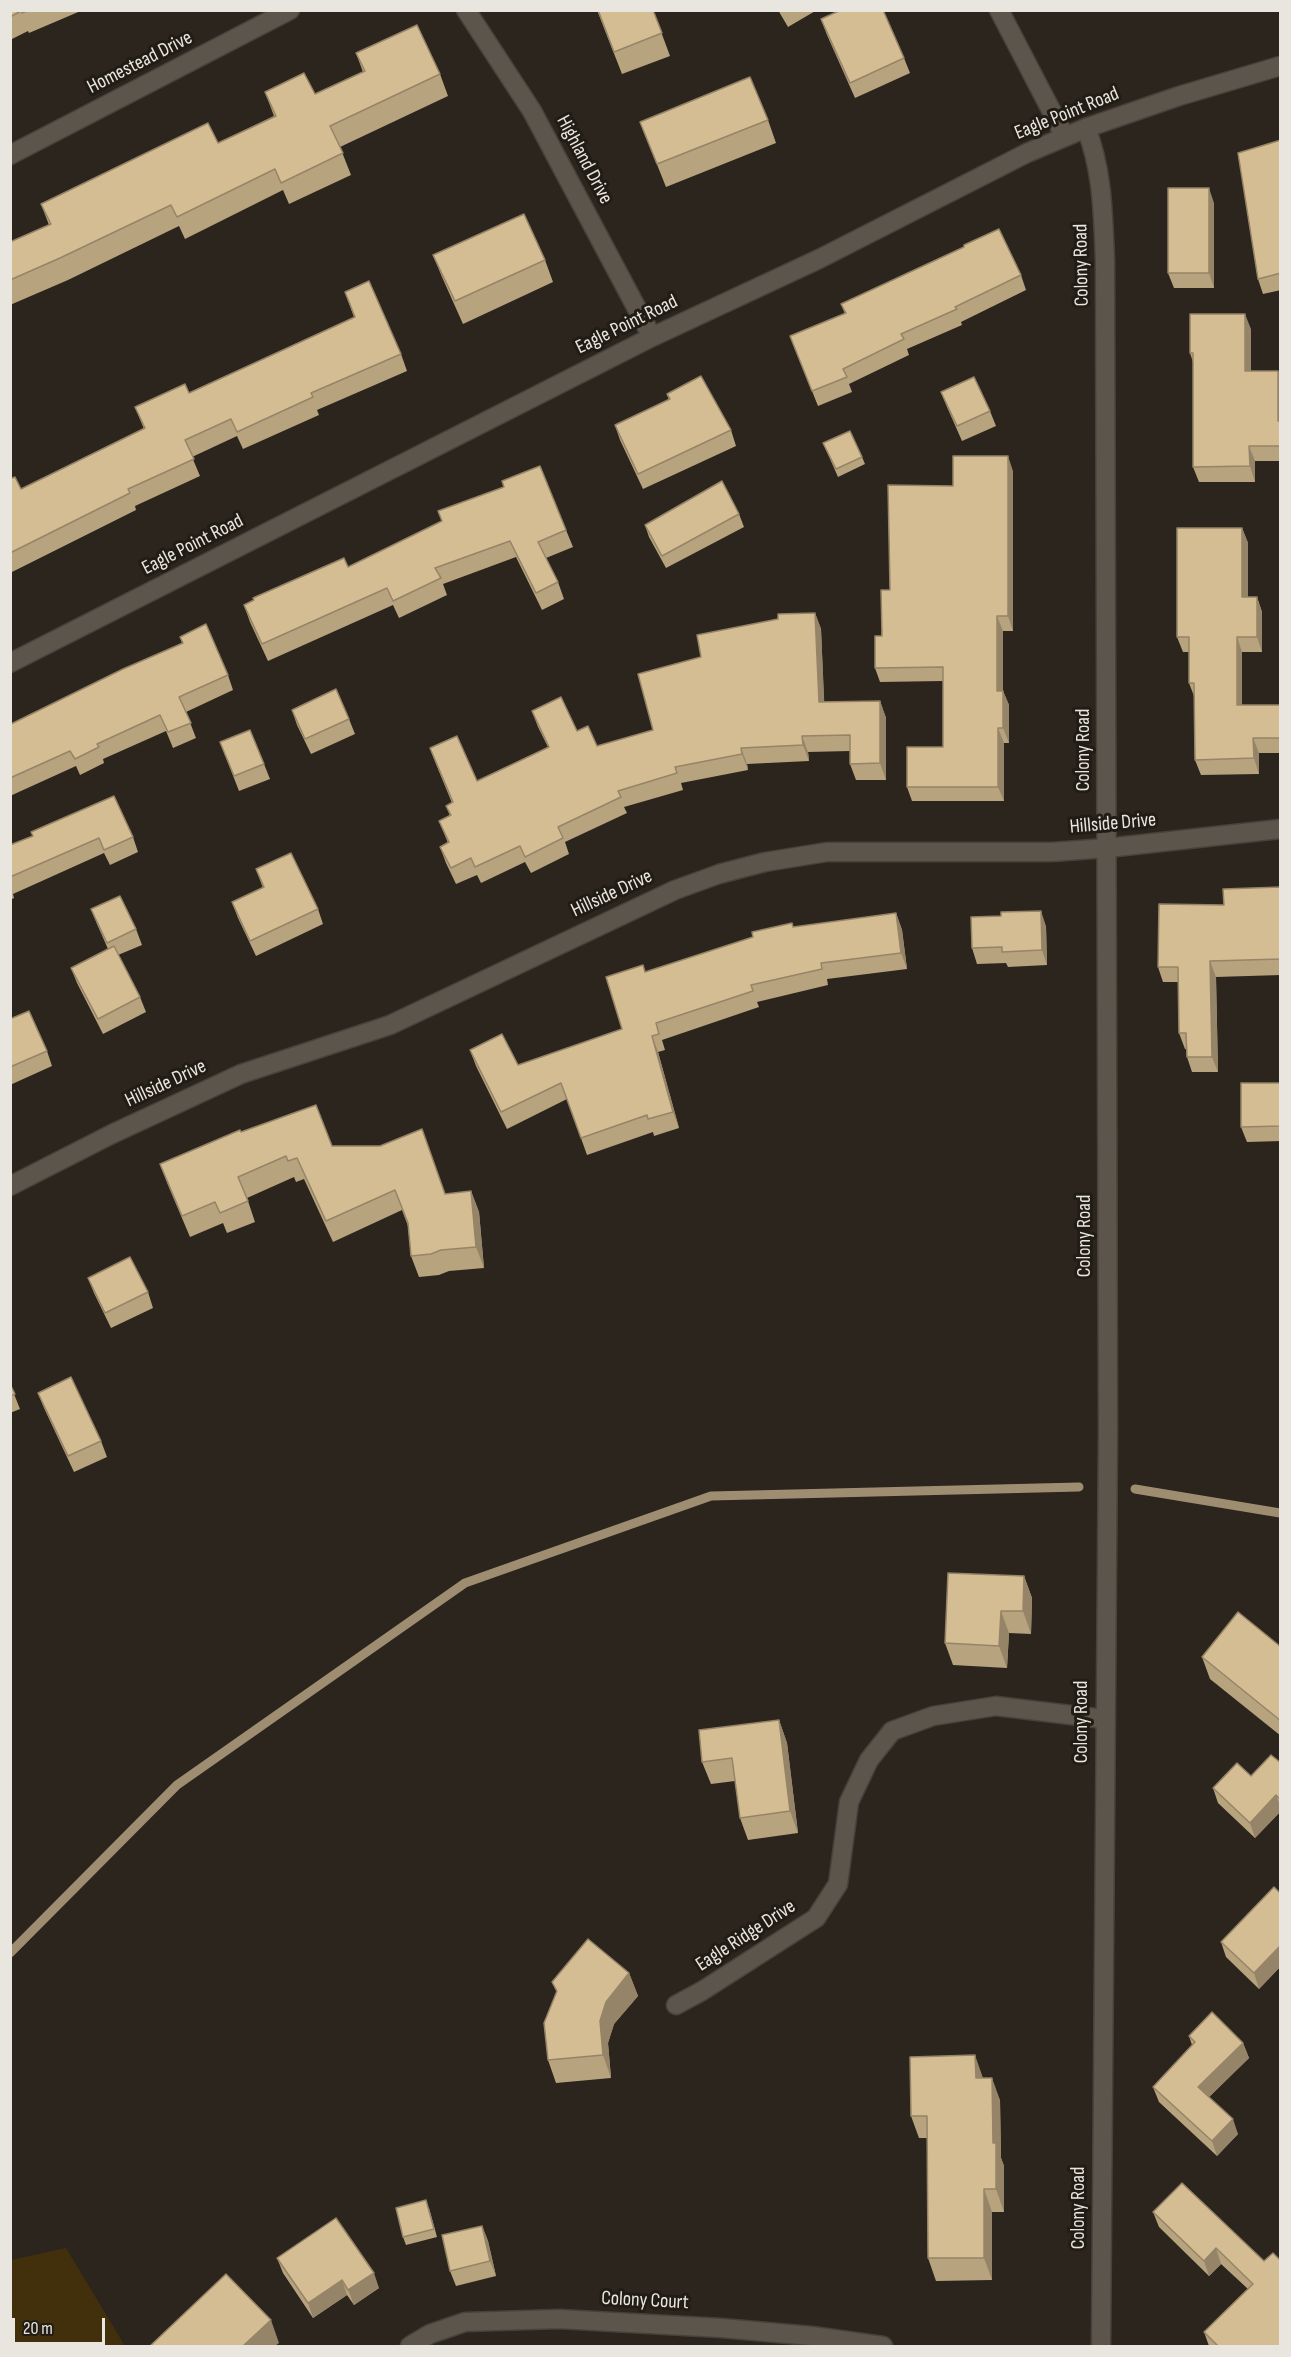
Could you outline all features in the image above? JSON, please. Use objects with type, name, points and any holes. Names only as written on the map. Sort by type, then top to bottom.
[{"type":"street","name":"Homestead Drive","points":[[10,155],[290,10]]},
{"type":"street","name":"Highland Drive","points":[[466,10],[532,111],[652,336]]},
{"type":"street","points":[[999,10],[1065,137]]},
{"type":"street","name":"Eagle Point Road","points":[[10,663],[652,336],[819,259],[1027,153],[1086,128],[1179,96],[1281,66]]},
{"type":"street","name":"Colony Road","points":[[1086,128],[1094,146],[1102,191],[1105,261],[1108,1431],[1101,2346]]},
{"type":"street","name":"Hillside Drive","points":[[10,1186],[112,1134],[241,1074],[390,1025],[675,890],[719,874],[765,862],[827,852],[1052,852],[1281,829]]},
{"type":"street","name":"Eagle Ridge Drive","points":[[676,2005],[737,1970],[816,1918],[838,1884],[849,1802],[869,1760],[892,1731],[933,1716],[996,1706],[1104,1719]]},
{"type":"street","name":"Colony Court","points":[[410,2346],[430,2334],[465,2322],[559,2319],[722,2328],[812,2336],[883,2346]]},
{"type":"shaded area","points":[[66,2248],[125,2346],[11,2346],[11,2260]]},
{"type":"building","points":[[10,10],[29,10],[22,13],[21,11],[10,17]]},
{"type":"building","points":[[598,10],[653,10],[662,33],[614,52]]},
{"type":"building","points":[[841,10],[883,10],[904,58],[850,83],[821,19]]},
{"type":"building","points":[[417,25],[440,74],[330,126],[343,153],[281,183],[275,169],[177,217],[171,205],[10,280],[10,242],[51,224],[41,204],[208,123],[218,143],[276,116],[265,92],[304,73],[315,94],[365,71],[356,53]]},
{"type":"building","points":[[750,77],[768,120],[657,164],[640,122]]},
{"type":"building","points":[[1281,140],[1281,273],[1258,279],[1238,153]]},
{"type":"building","points":[[1168,188],[1209,188],[1209,273],[1168,273]]},
{"type":"building","points":[[524,214],[545,260],[455,301],[433,255]]},
{"type":"building","points":[[999,229],[1021,275],[955,307],[957,309],[901,334],[904,339],[843,369],[847,377],[812,391],[790,336],[846,313],[841,304]]},
{"type":"building","points":[[369,281],[401,354],[311,393],[313,397],[237,432],[231,419],[185,440],[194,459],[128,489],[130,493],[10,553],[10,479],[15,477],[21,489],[145,428],[135,407],[185,384],[189,393],[355,317],[345,292]]},
{"type":"building","points":[[1190,314],[1245,314],[1245,371],[1278,371],[1278,421],[1281,421],[1281,446],[1249,446],[1250,466],[1193,467],[1193,353],[1190,353]]},
{"type":"building","points":[[701,376],[731,430],[638,474],[615,425],[670,399],[667,394]]},
{"type":"building","points":[[974,377],[990,411],[957,426],[941,392]]},
{"type":"building","points":[[850,431],[862,457],[836,469],[823,443]]},
{"type":"building","points":[[953,456],[1008,456],[1008,616],[997,616],[997,691],[1003,691],[1003,728],[998,728],[998,787],[907,787],[907,747],[943,747],[943,667],[875,668],[875,636],[882,636],[881,590],[890,590],[888,485],[953,486]]},
{"type":"building","points":[[540,466],[566,530],[538,542],[558,582],[536,593],[510,541],[435,568],[441,578],[393,601],[387,588],[262,644],[244,605],[254,600],[253,598],[344,558],[348,567],[442,521],[438,511],[504,487],[502,481]]},
{"type":"building","points":[[722,481],[739,514],[662,556],[645,525]]},
{"type":"building","points":[[1177,528],[1242,528],[1242,597],[1257,597],[1257,637],[1237,637],[1237,705],[1281,705],[1281,738],[1253,738],[1254,758],[1195,760],[1194,683],[1189,683],[1189,637],[1177,637]]},
{"type":"building","points":[[815,613],[819,702],[880,701],[880,763],[850,764],[850,735],[802,736],[803,745],[741,748],[742,754],[675,767],[677,773],[618,791],[621,797],[558,827],[563,838],[525,857],[520,846],[475,867],[471,858],[451,868],[440,847],[449,842],[439,821],[451,815],[446,806],[453,802],[430,748],[457,736],[477,781],[549,747],[532,711],[561,697],[577,731],[588,726],[597,746],[653,730],[638,674],[701,657],[697,635],[778,619],[778,614]]},
{"type":"building","points":[[206,624],[228,675],[179,697],[191,723],[168,732],[160,715],[97,744],[99,747],[75,759],[70,751],[10,778],[10,723],[183,643],[180,637]]},
{"type":"building","points":[[336,689],[349,719],[305,739],[292,710]]},
{"type":"building","points":[[250,730],[264,764],[234,776],[220,742]]},
{"type":"building","points":[[114,796],[133,837],[104,850],[99,838],[10,877],[10,845],[33,836],[31,832]]},
{"type":"building","points":[[291,853],[318,909],[250,941],[232,902],[264,887],[256,869]]},
{"type":"building","points":[[1281,887],[1281,959],[1210,961],[1212,1057],[1187,1057],[1186,1033],[1179,1033],[1178,967],[1158,967],[1159,904],[1224,905],[1223,889]]},
{"type":"building","points":[[120,896],[136,929],[107,943],[91,909]]},
{"type":"building","points":[[1041,911],[1042,950],[1002,952],[1002,947],[972,948],[971,917],[1001,916],[1001,912]]},
{"type":"building","points":[[896,913],[901,953],[821,963],[822,969],[751,985],[753,991],[656,1023],[659,1034],[652,1036],[673,1112],[648,1119],[647,1115],[581,1138],[561,1083],[501,1112],[470,1050],[502,1034],[518,1065],[622,1029],[606,977],[643,965],[645,972],[753,937],[752,932],[792,923],[793,927]]},
{"type":"building","points":[[114,946],[140,997],[98,1019],[71,968]]},
{"type":"building","points":[[29,1011],[47,1051],[10,1067],[10,1019]]},
{"type":"building","points":[[1241,1083],[1281,1083],[1281,1126],[1241,1127]]},
{"type":"building","points":[[316,1105],[332,1146],[380,1146],[422,1129],[445,1194],[471,1191],[476,1247],[441,1250],[431,1254],[411,1256],[408,1223],[395,1190],[326,1221],[297,1158],[288,1161],[286,1156],[238,1177],[248,1201],[220,1213],[215,1202],[182,1216],[160,1164],[240,1130],[241,1132]]},
{"type":"building","points":[[130,1257],[148,1292],[105,1313],[88,1278]]},
{"type":"building","points":[[71,1377],[101,1441],[68,1456],[38,1393]]},
{"type":"building","points":[[10,1384],[15,1394],[10,1396]]},
{"type":"building","points":[[948,1573],[1024,1576],[1023,1611],[1001,1611],[999,1646],[945,1643]]},
{"type":"building","points":[[1238,1612],[1281,1647],[1281,1721],[1202,1657]]},
{"type":"building","points":[[779,1720],[790,1811],[740,1818],[732,1758],[702,1762],[699,1730]]},
{"type":"building","points":[[1271,1755],[1281,1763],[1281,1800],[1276,1795],[1250,1823],[1213,1788],[1237,1763],[1251,1776]]},
{"type":"building","points":[[1274,1887],[1281,1894],[1281,1945],[1254,1973],[1221,1942]]},
{"type":"building","points":[[588,1939],[629,1973],[606,2002],[600,2021],[603,2055],[548,2060],[544,2023],[557,1991],[552,1982]]},
{"type":"building","points":[[1212,2012],[1243,2043],[1198,2087],[1233,2119],[1212,2141],[1153,2087],[1195,2042],[1189,2036]]},
{"type":"building","points":[[975,2055],[976,2078],[992,2078],[993,2143],[996,2143],[996,2189],[984,2189],[984,2258],[928,2258],[927,2116],[911,2116],[910,2057]]},
{"type":"building","points":[[1182,2183],[1264,2261],[1273,2253],[1281,2261],[1281,2346],[1218,2346],[1204,2332],[1253,2284],[1216,2248],[1204,2261],[1153,2212]]},
{"type":"building","points":[[426,2200],[434,2229],[403,2237],[396,2208]]},
{"type":"building","points":[[336,2218],[374,2273],[348,2290],[342,2280],[308,2303],[277,2258]]},
{"type":"building","points":[[482,2226],[490,2261],[450,2271],[442,2235]]},
{"type":"building","points":[[226,2274],[271,2320],[243,2346],[150,2346]]},
{"type":"waterway","points":[[10,1953],[177,1785],[465,1583],[711,1496],[1079,1487]]},
{"type":"waterway","points":[[1135,1489],[1280,1513]]}]
